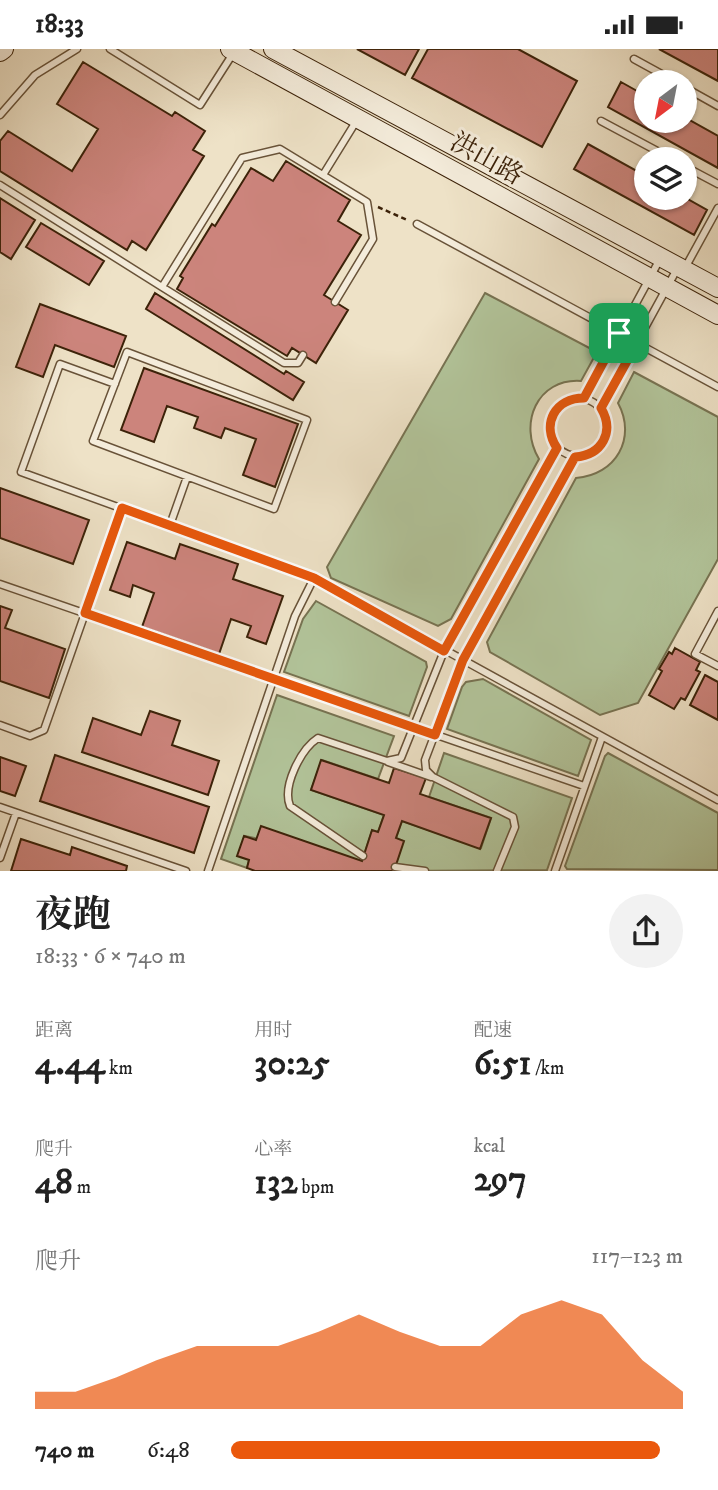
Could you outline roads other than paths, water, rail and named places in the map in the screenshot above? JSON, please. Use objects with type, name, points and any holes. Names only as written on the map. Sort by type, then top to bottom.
[{"type":"main road","name":"洪山路","points":[[274,49],[718,288]]},
{"type":"main road","name":"洪山路","points":[[232,50],[718,315]]},
{"type":"lane","points":[[0,115],[35,75],[77,49]]},
{"type":"lane","points":[[110,49],[200,105],[232,50]]},
{"type":"lane","points":[[634,59],[654,70]]},
{"type":"lane","points":[[697,94],[718,106]]},
{"type":"lane","points":[[323,175],[358,118]]},
{"type":"lane","points":[[601,121],[650,147]]},
{"type":"lane","points":[[162,287],[242,158],[280,149],[367,202],[373,239],[335,302]]},
{"type":"lane","points":[[697,173],[718,184]]},
{"type":"lane","points":[[0,185],[284,363],[298,363],[303,355]]},
{"type":"lane","points":[[601,408],[667,287],[718,208]]},
{"type":"lane","points":[[417,224],[718,387]]},
{"type":"lane","points":[[584,398],[661,257]]},
{"type":"lane","points":[[127,352],[307,420],[274,509],[187,477],[93,441],[127,352]]},
{"type":"lane","points":[[115,384],[60,364],[21,472],[314,578],[718,800]]},
{"type":"lane","points":[[584,398],[601,408],[608,424],[604,442],[591,454],[575,457],[557,448],[549,432],[552,414],[566,401],[584,398]]},
{"type":"lane","points":[[387,761],[398,760],[403,755],[444,651],[557,448]]},
{"type":"lane","points":[[433,777],[425,764],[463,660],[575,457]]},
{"type":"lane","points":[[170,525],[187,477]]},
{"type":"lane","points":[[0,725],[30,736],[44,730],[122,508]]},
{"type":"lane","points":[[208,870],[295,616],[314,578]]},
{"type":"lane","points":[[0,584],[584,786]]},
{"type":"lane","points":[[718,611],[695,654],[718,666]]},
{"type":"lane","points":[[555,870],[602,737]]},
{"type":"lane","points":[[363,856],[292,809],[287,796],[297,764],[318,738],[433,777],[513,817],[515,827],[497,870]]},
{"type":"lane","points":[[0,807],[186,870]]},
{"type":"lane","points":[[0,857],[16,813]]},
{"type":"lane","points":[[395,867],[425,870]]}]
